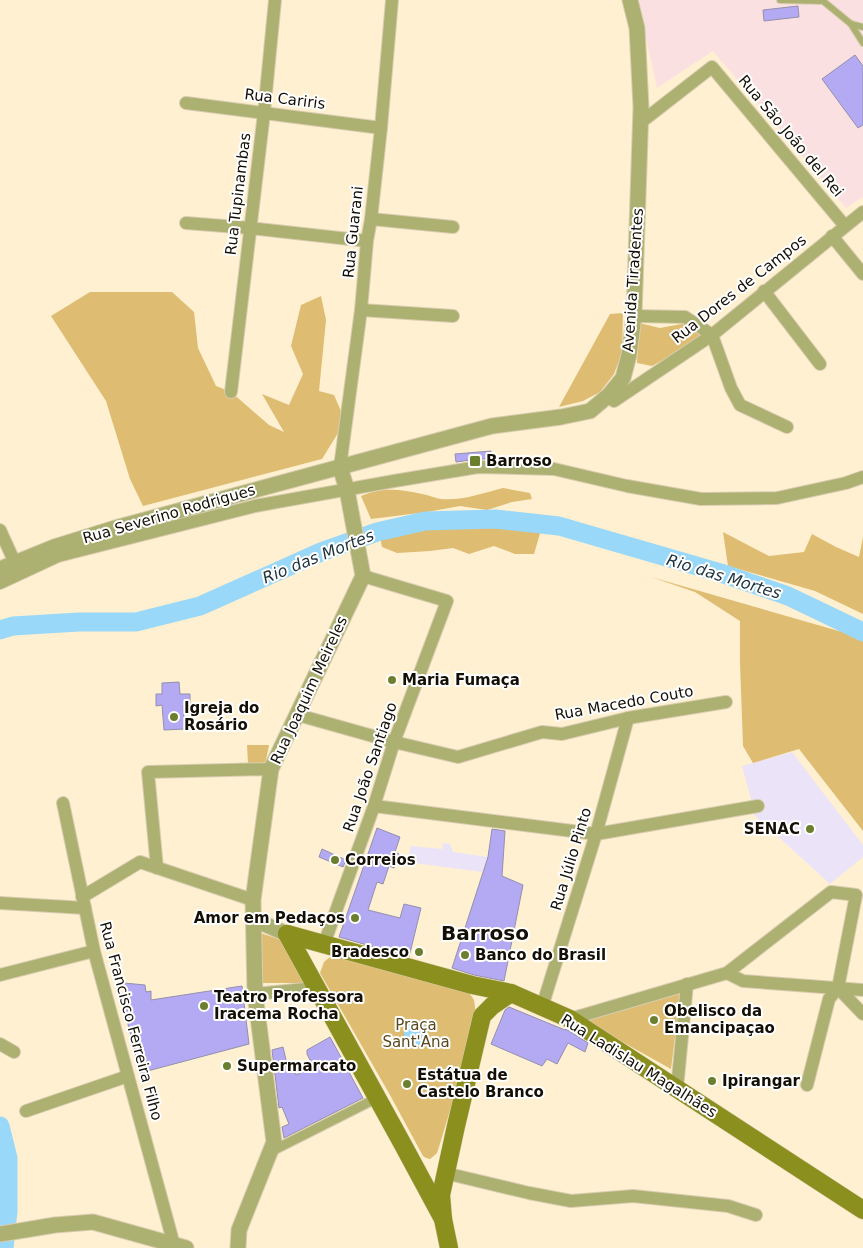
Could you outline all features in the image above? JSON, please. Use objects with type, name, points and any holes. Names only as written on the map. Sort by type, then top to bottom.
[{"type":"main road","name":"Rua Ladislau Magalhães","points":[[287,934],[466,983],[511,993],[570,1019],[863,1210]]},
{"type":"main road","points":[[287,934],[408,1153],[442,1219]]},
{"type":"main road","points":[[466,983],[475,998],[482,1016]]},
{"type":"main road","points":[[449,1248],[442,1219],[441,1195],[482,1016],[492,1006],[511,993]]},
{"type":"main road","points":[[408,1153],[426,1167],[447,1166]]},
{"type":"street","name":"Rua Tupinambas","points":[[231,392],[264,113],[275,0]]},
{"type":"street","name":"Rua Guarani","points":[[340,466],[361,310],[367,241],[381,128],[392,0]]},
{"type":"street","name":"Avenida Tiradentes","points":[[340,466],[492,426],[590,411],[609,395],[623,378],[629,355],[634,316],[641,107],[636,28],[630,0]]},
{"type":"street","name":"Rua São João del Rei","points":[[640,123],[712,67],[846,226]]},
{"type":"street","name":"Rua Cariris","points":[[186,103],[381,128]]},
{"type":"street","name":"Rua Dores de Campos","points":[[609,395],[614,401],[712,335],[863,212]]},
{"type":"street","points":[[371,219],[453,227]]},
{"type":"street","points":[[186,223],[367,241]]},
{"type":"street","points":[[832,236],[863,274]]},
{"type":"street","points":[[764,292],[820,364]]},
{"type":"street","points":[[361,310],[453,316]]},
{"type":"street","points":[[634,316],[685,317],[712,335],[731,388],[740,405],[787,427]]},
{"type":"street","points":[[340,466],[347,490],[363,576]]},
{"type":"street","name":"Rua Severino Rodrigues","points":[[0,569],[54,547],[106,531],[340,466]]},
{"type":"street","points":[[0,582],[58,556],[255,506],[478,467],[554,469],[627,486],[701,499],[778,498],[863,478]]},
{"type":"street","points":[[0,530],[15,563]]},
{"type":"street","name":"Rua João Santiago","points":[[324,944],[374,806],[394,742],[447,601],[363,576]]},
{"type":"street","name":"Rua Joaquim Meireles","points":[[238,1248],[239,1230],[274,1142],[255,994],[253,919],[253,900],[271,769],[363,576]]},
{"type":"street","name":"Rua Macedo Couto","points":[[298,715],[394,742],[458,757],[542,732],[562,734],[628,718],[726,702]]},
{"type":"street","name":"Rua Júlio Pinto","points":[[542,1007],[596,834],[628,718]]},
{"type":"street","points":[[157,868],[148,772],[271,769]]},
{"type":"street","name":"Rua Francisco Ferreira Filho","points":[[63,804],[94,951],[128,1076],[180,1246]]},
{"type":"street","points":[[374,806],[596,834],[758,806]]},
{"type":"street","points":[[0,903],[83,903],[140,862],[253,900]]},
{"type":"street","points":[[570,1019],[728,973],[831,892],[856,895],[838,988],[829,999],[807,1084]]},
{"type":"street","name":"Rua Ladislau Magalhães","points":[[253,919],[287,934]]},
{"type":"street","points":[[0,975],[94,951]]},
{"type":"street","points":[[728,973],[744,982],[863,990]]},
{"type":"street","points":[[677,1089],[687,984]]},
{"type":"street","points":[[255,994],[316,988]]},
{"type":"street","points":[[838,988],[863,1014]]},
{"type":"street","points":[[0,1044],[14,1052]]},
{"type":"street","points":[[26,1111],[128,1076]]},
{"type":"street","points":[[270,1152],[377,1098]]},
{"type":"street","points":[[447,1166],[529,1193],[571,1202],[633,1196],[728,1206],[756,1216]]},
{"type":"street","points":[[0,1234],[55,1225],[93,1222],[152,1244],[180,1246]]},
{"type":"lane","points":[[780,0],[823,1],[851,24],[863,43]]},
{"type":"lane","points":[[851,24],[863,27]]},
{"type":"shaded area","points":[[638,0],[863,0],[863,197],[846,208],[713,51],[657,88]]},
{"type":"shaded area","name":"SENAC","points":[[792,752],[863,845],[863,857],[830,884],[752,813],[751,799],[742,766]]},
{"type":"shaded area","points":[[443,843],[450,844],[453,852],[488,857],[482,872],[407,862],[411,846],[442,849]]},
{"type":"green space","points":[[90,292],[172,292],[194,312],[198,348],[216,386],[231,392],[269,425],[284,432],[262,394],[289,405],[303,374],[291,346],[301,305],[321,296],[326,320],[319,391],[334,395],[344,418],[338,433],[322,459],[143,506],[130,479],[106,401],[51,316]]},
{"type":"green space","points":[[623,313],[622,353],[614,374],[600,392],[583,401],[559,407],[610,314]]},
{"type":"green space","points":[[639,323],[660,328],[687,323],[694,326],[701,335],[691,345],[652,366],[637,363]]},
{"type":"green space","points":[[503,488],[530,493],[532,499],[512,502],[487,510],[460,506],[371,519],[361,496],[376,491],[391,490],[424,494],[441,499],[457,499]]},
{"type":"green space","points":[[513,526],[541,530],[534,554],[515,554],[494,546],[469,554],[453,548],[397,553],[382,547],[380,537],[428,528]]},
{"type":"green space","points":[[723,532],[769,556],[804,552],[812,534],[859,557],[863,537],[863,614],[815,591],[728,566]]},
{"type":"green space","points":[[651,577],[863,638],[863,831],[799,749],[753,763],[743,746],[740,621],[695,592]]},
{"type":"green space","points":[[247,745],[269,745],[265,765],[248,763]]},
{"type":"green space","points":[[260,933],[285,941],[307,983],[261,983]]},
{"type":"green space","name":"Praça Sant'Ana","points":[[330,957],[337,957],[462,989],[470,994],[474,1000],[476,1014],[458,1084],[437,1153],[430,1159],[423,1156],[320,973],[324,962]]},
{"type":"green space","points":[[681,989],[671,1069],[583,1020]]},
{"type":"water","points":[[416,1022],[424,1026],[428,1034],[424,1042],[416,1046],[408,1042],[404,1034],[408,1026]]},
{"type":"building","points":[[798,6],[799,17],[764,21],[763,10]]},
{"type":"building","points":[[855,55],[863,66],[863,125],[858,128],[822,79]]},
{"type":"building","points":[[491,451],[492,459],[456,462],[455,454]]},
{"type":"building","name":"Igreja do Rosário","points":[[179,682],[180,694],[190,694],[190,705],[183,706],[185,729],[164,730],[162,705],[156,706],[156,694],[162,694],[162,683]]},
{"type":"building","points":[[377,828],[400,837],[395,852],[399,854],[394,868],[389,866],[383,884],[377,882],[368,910],[400,918],[404,904],[421,908],[409,957],[339,937]]},
{"type":"building","points":[[492,829],[505,831],[502,876],[523,885],[504,981],[452,968],[488,857]]},
{"type":"building","name":"Correios","points":[[322,849],[346,860],[343,867],[319,857]]},
{"type":"building","points":[[124,983],[145,985],[146,992],[151,991],[151,1000],[242,986],[249,1044],[140,1073],[123,1004]]},
{"type":"building","points":[[509,1007],[566,1029],[588,1043],[585,1052],[568,1043],[557,1064],[547,1059],[542,1066],[491,1044],[505,1010]]},
{"type":"building","points":[[330,1037],[363,1098],[284,1138],[282,1127],[289,1124],[282,1107],[279,1108],[272,1050],[283,1047],[287,1064],[294,1062],[296,1075],[313,1066],[307,1050]]},
{"type":"waterway","name":"Rio das Mortes","points":[[0,630],[13,626],[79,622],[136,622],[200,606],[321,552],[377,532],[425,521],[495,519],[559,526],[721,573],[788,596],[863,632]]},
{"type":"waterway","name":"Rio das Mortes","points":[[0,1126],[8,1158],[8,1211],[4,1248]]},
{"type":"place","name":"Barroso","points":[[475,461]]},
{"type":"place","name":"Maria Fumaça","points":[[392,680]]},
{"type":"place","name":"Igreja do Rosário","points":[[174,717]]},
{"type":"place","name":"SENAC","points":[[810,829]]},
{"type":"place","name":"Correios","points":[[335,860]]},
{"type":"place","name":"Amor em Pedaços","points":[[355,918]]},
{"type":"place","name":"Bradesco","points":[[419,952]]},
{"type":"place","name":"Banco do Brasil","points":[[465,955]]},
{"type":"place","name":"Teatro Professora Iracema Rocha","points":[[204,1006]]},
{"type":"place","name":"Obelisco da Emancipaçao","points":[[654,1020]]},
{"type":"place","name":"Supermarcato","points":[[227,1066]]},
{"type":"place","name":"Ipirangar","points":[[712,1081]]},
{"type":"place","name":"Estátua de Castelo Branco","points":[[407,1084]]},
{"type":"district","name":"Barroso","points":[[485,933]]}]
